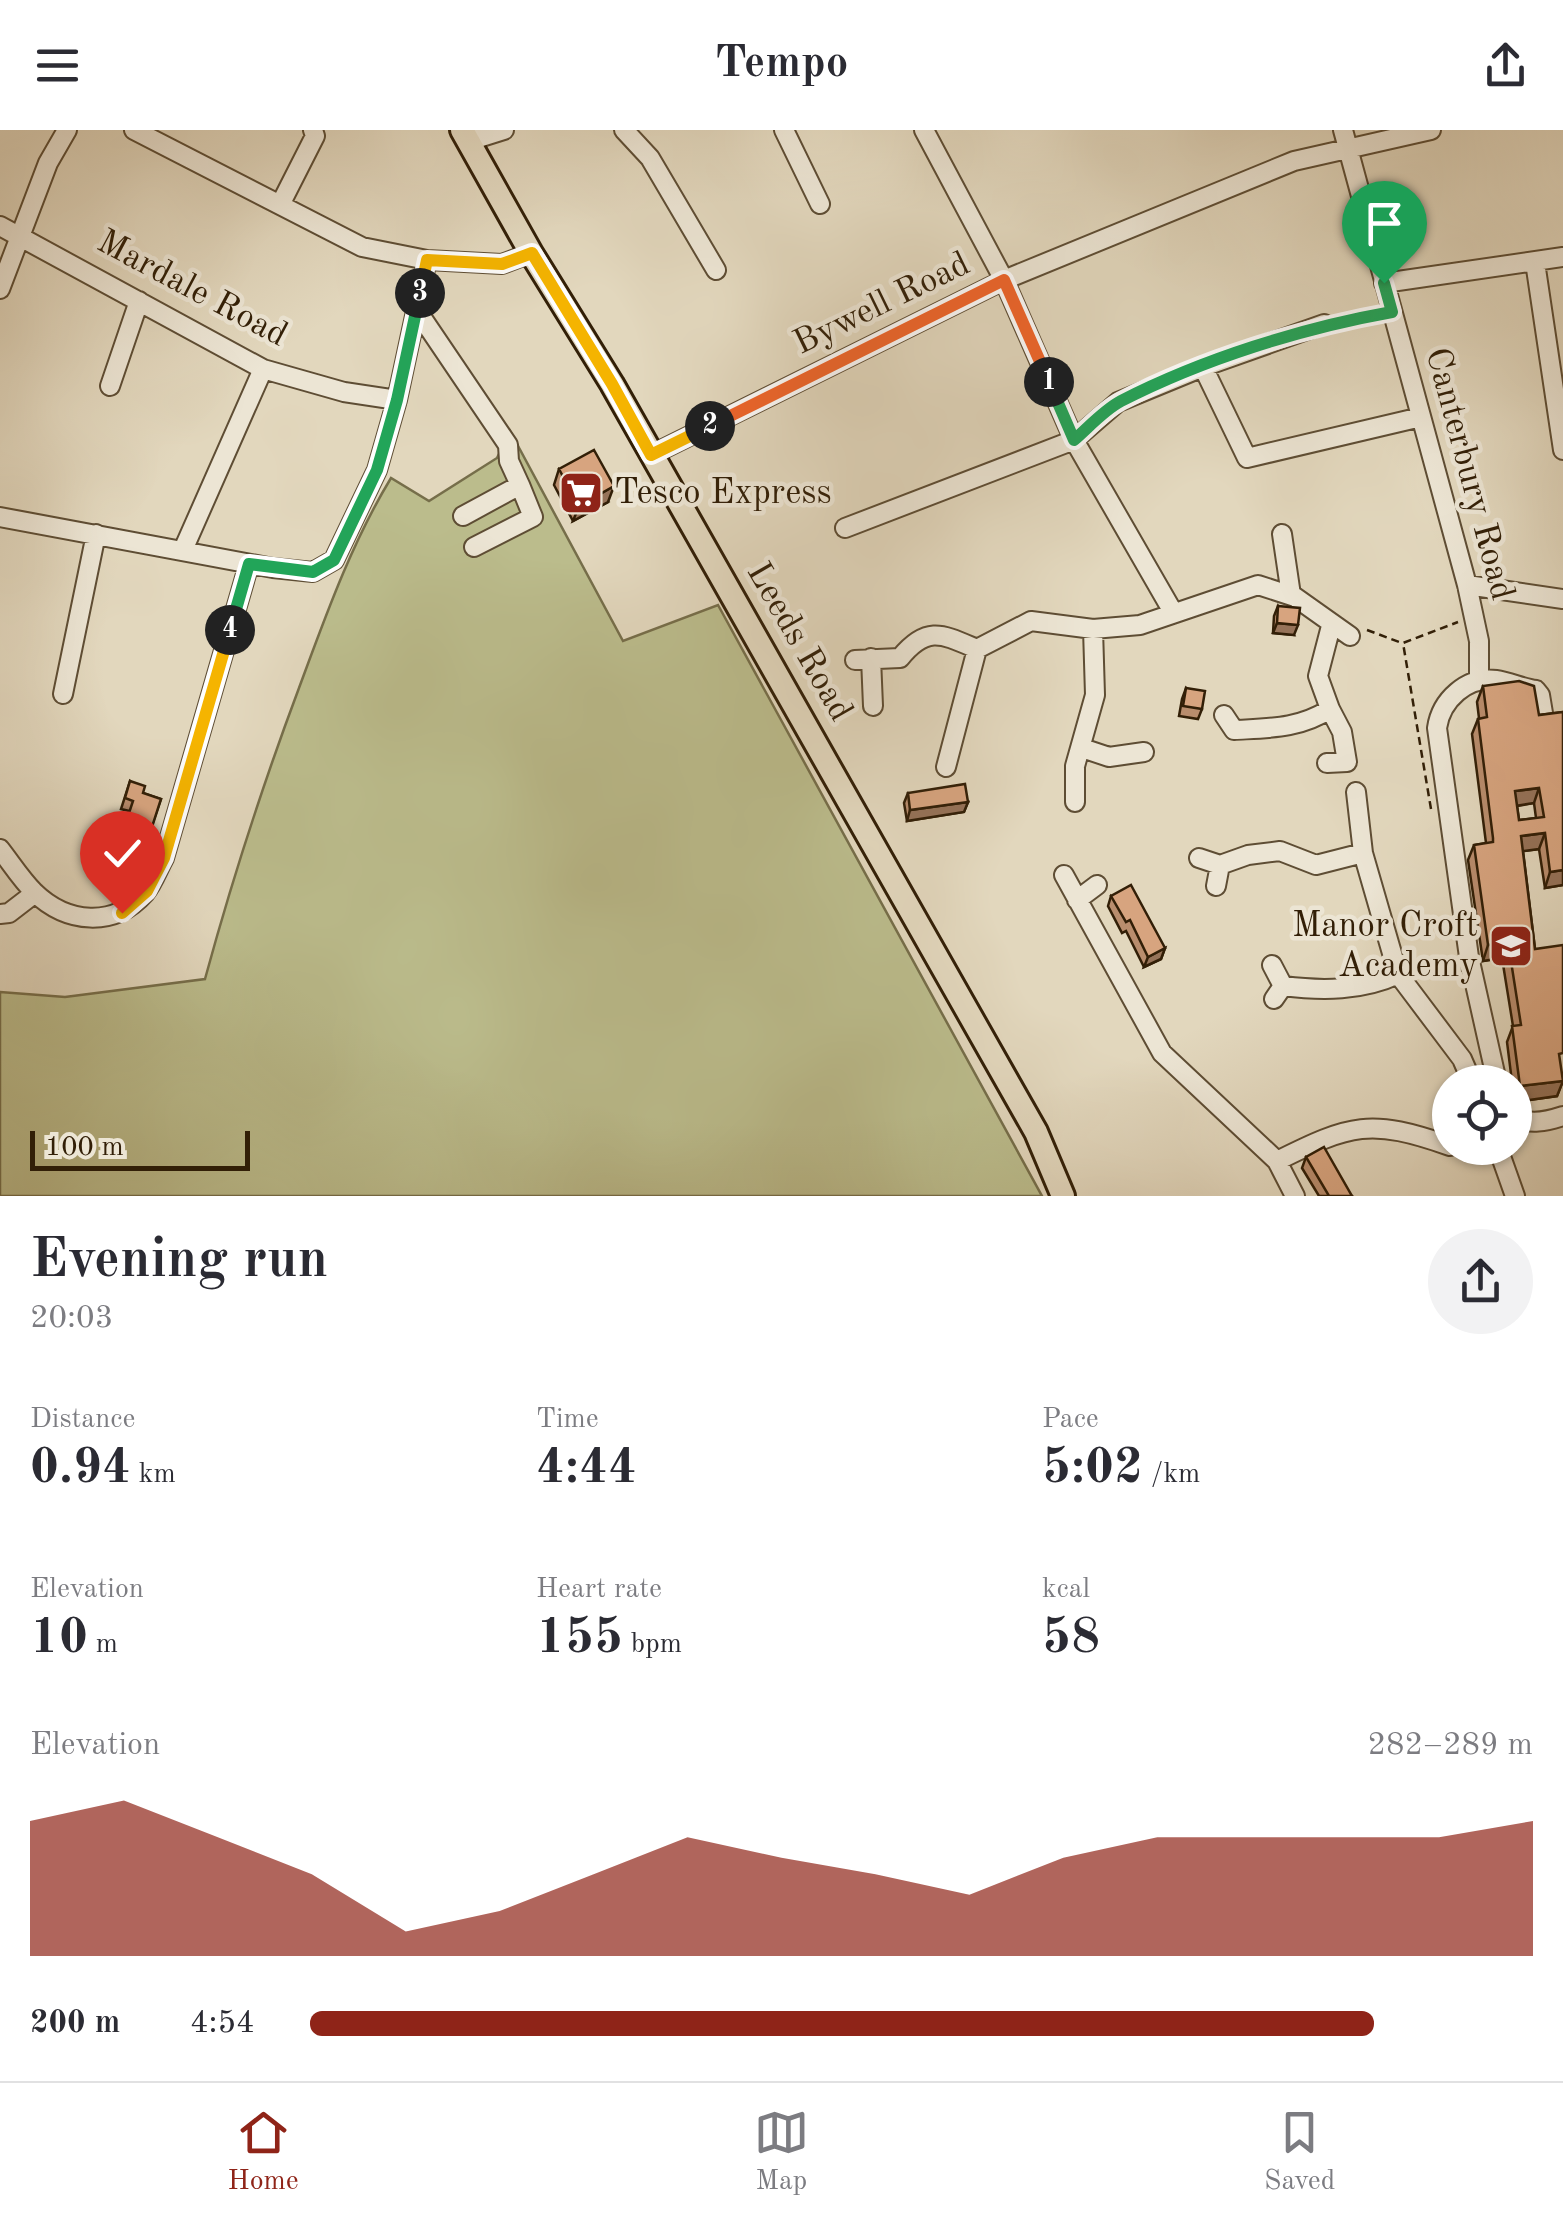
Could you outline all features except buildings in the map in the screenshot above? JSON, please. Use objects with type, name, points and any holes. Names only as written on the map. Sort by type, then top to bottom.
[{"type":"main road","name":"Leeds Road","points":[[466,136],[612,384],[1036,1132],[1063,1196]]},
{"type":"street","points":[[0,289],[48,163],[66,130]]},
{"type":"street","points":[[134,130],[362,247],[427,260],[502,264],[532,253]]},
{"type":"street","points":[[280,205],[316,136],[313,130]]},
{"type":"street","points":[[466,136],[504,130]]},
{"type":"street","points":[[624,130],[650,158],[716,270]]},
{"type":"street","points":[[784,130],[820,204]]},
{"type":"street","points":[[924,130],[1004,280],[1074,440],[1173,612]]},
{"type":"street","name":"Canterbury Road","points":[[1342,130],[1466,585],[1479,641],[1479,680]]},
{"type":"street","name":"Bywell Road","points":[[651,455],[1004,280],[1294,160],[1431,130]]},
{"type":"street","name":"Mardale Road","points":[[0,226],[21,234],[263,369],[344,392],[397,400]]},
{"type":"street","points":[[1384,283],[1563,257]]},
{"type":"street","points":[[0,516],[249,564],[313,572],[334,560],[377,470],[397,400],[427,260]]},
{"type":"street","points":[[1534,262],[1560,397],[1563,450]]},
{"type":"street","points":[[110,386],[139,301]]},
{"type":"street","points":[[416,309],[508,445],[508,460],[533,517],[474,547]]},
{"type":"street","points":[[845,528],[1074,440],[1118,402],[1324,324]]},
{"type":"street","points":[[1203,367],[1247,458],[1421,417]]},
{"type":"street","points":[[183,550],[263,369]]},
{"type":"street","points":[[463,516],[520,485]]},
{"type":"street","points":[[63,694],[96,534]]},
{"type":"street","points":[[1282,534],[1291,595]]},
{"type":"street","points":[[0,848],[35,893],[62,911],[94,919],[122,913],[147,891],[164,858],[249,564]]},
{"type":"street","points":[[873,706],[863,659],[900,658],[914,640],[942,634],[977,648],[1031,621],[1093,629],[1140,625],[1258,585],[1291,595],[1350,636]]},
{"type":"street","points":[[1466,585],[1563,599]]},
{"type":"street","points":[[1327,763],[1347,762],[1342,732],[1318,676],[1331,626]]},
{"type":"street","points":[[1074,802],[1078,757],[1095,695],[1093,629]]},
{"type":"street","points":[[946,767],[977,648]]},
{"type":"street","points":[[1494,1065],[1469,956],[1438,739],[1439,716],[1459,690],[1490,679],[1536,690],[1544,719]]},
{"type":"street","points":[[1228,731],[1288,728],[1310,722],[1330,709]]},
{"type":"street","points":[[1078,757],[1144,752]]},
{"type":"street","points":[[1356,792],[1364,854],[1398,974],[1465,1065]]},
{"type":"street","points":[[1199,858],[1220,865],[1280,851],[1316,865],[1364,854]]},
{"type":"street","points":[[1216,886],[1220,865]]},
{"type":"street","points":[[1064,875],[1162,1053],[1277,1162],[1295,1196]]},
{"type":"street","points":[[1077,900],[1097,885]]},
{"type":"street","points":[[0,914],[9,913],[35,893]]},
{"type":"street","points":[[1272,965],[1279,993],[1375,985],[1398,974]]},
{"type":"street","points":[[1532,1121],[1563,1116]]},
{"type":"street","points":[[1277,1162],[1327,1136],[1366,1128],[1404,1130],[1432,1140]]},
{"type":"street","points":[[1504,1165],[1515,1196]]},
{"type":"path","points":[[1324,324],[1392,312]]},
{"type":"path","points":[[1350,636],[1356,626],[1403,644]]},
{"type":"green space","points":[[510,431],[623,641],[718,605],[1042,1196],[0,1196],[0,992],[65,997],[205,979],[286,724],[340,580],[377,503],[391,478],[429,501],[497,458]]},
{"type":"place","name":"Tesco Express","points":[[581,493]]},
{"type":"place","name":"Manor Croft Academy","points":[[1511,946]]},
{"type":"route","points":[[122,913],[147,891],[164,858],[249,564],[313,572],[334,560],[377,470],[397,400],[427,260],[502,264],[532,253],[651,455],[1004,280],[1074,440],[1118,402],[1203,367],[1324,324],[1392,312],[1384,283]]}]
